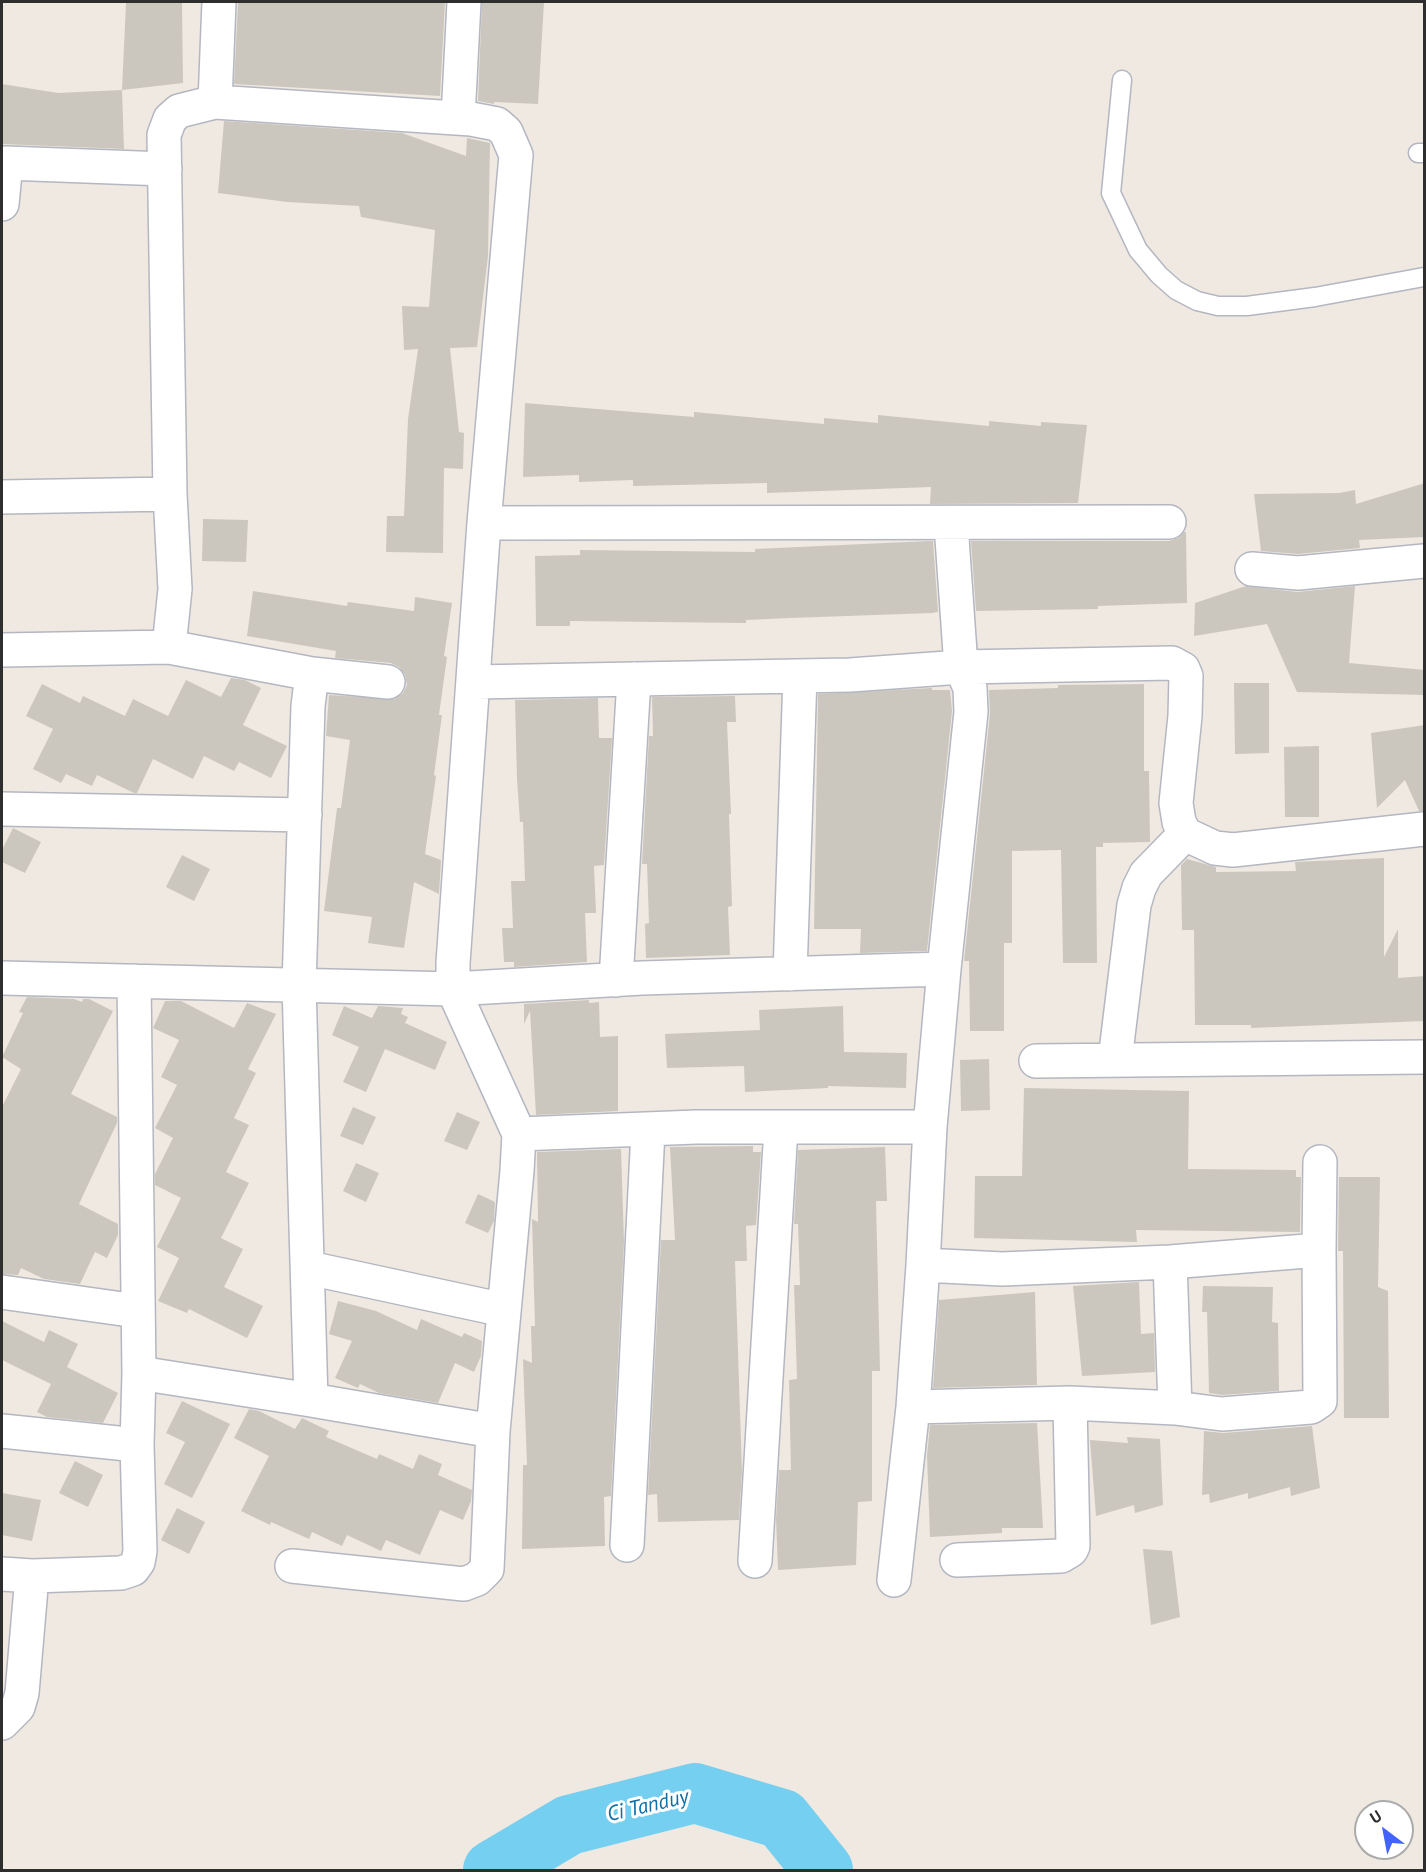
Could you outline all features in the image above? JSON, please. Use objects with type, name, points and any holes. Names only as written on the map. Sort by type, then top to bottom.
[{"type":"street","points":[[215,102],[219,2]]},
{"type":"street","points":[[458,118],[464,2]]},
{"type":"street","points":[[169,647],[175,589],[170,494],[164,135],[170,119],[179,111],[215,102],[458,118],[497,124],[506,132],[516,154],[484,523],[453,989],[519,1134],[493,1431],[487,1569],[477,1579],[464,1584],[292,1566]]},
{"type":"street","points":[[2,204],[4,163],[165,169]]},
{"type":"street","points":[[2,497],[170,494]]},
{"type":"street","points":[[484,523],[1169,522]]},
{"type":"street","points":[[894,1580],[914,1407],[930,1127],[971,712],[970,688],[961,667],[951,524]]},
{"type":"street","points":[[1252,570],[1298,573],[1425,561]]},
{"type":"street","points":[[2,650],[169,647],[312,674],[388,682]]},
{"type":"street","points":[[475,682],[800,676],[961,667],[1136,663],[1178,665],[1186,676],[1185,716],[1176,803],[1179,822],[1185,834],[1215,848],[1233,850],[1425,829]]},
{"type":"street","points":[[311,1400],[309,1268],[299,985],[308,706],[312,674]]},
{"type":"street","points":[[790,974],[800,676]]},
{"type":"street","points":[[616,980],[634,679]]},
{"type":"street","points":[[2,809],[305,814]]},
{"type":"street","points":[[1115,1060],[1134,905],[1139,888],[1146,874],[1185,834]]},
{"type":"street","points":[[2,978],[453,989],[616,980],[944,969]]},
{"type":"street","points":[[2,1723],[18,1707],[22,1693],[17,1575],[122,1573],[133,1569],[138,1562],[140,1551],[137,1445],[139,1373],[134,981]]},
{"type":"street","points":[[1036,1061],[1425,1057]]},
{"type":"street","points":[[519,1134],[648,1131],[696,1127],[930,1127]]},
{"type":"street","points":[[755,1561],[780,1128]]},
{"type":"street","points":[[627,1545],[648,1131]]},
{"type":"street","points":[[914,1407],[1070,1403],[1175,1408],[1222,1414],[1311,1407],[1322,1398],[1320,1161]]},
{"type":"street","points":[[923,1265],[1002,1269],[1170,1262],[1319,1250]]},
{"type":"street","points":[[1170,1262],[1175,1408]]},
{"type":"street","points":[[309,1268],[504,1310]]},
{"type":"street","points":[[2,1293],[137,1311]]},
{"type":"street","points":[[139,1373],[493,1431]]},
{"type":"street","points":[[957,1560],[1061,1556],[1071,1550],[1073,1546],[1070,1403]]},
{"type":"street","points":[[2,1431],[137,1445]]},
{"type":"lane","points":[[1122,80],[1111,193],[1137,250],[1176,290],[1197,301],[1218,306],[1247,306],[1315,297],[1425,277]]},
{"type":"building","points":[[182,2],[183,83],[122,90],[126,3]]},
{"type":"building","points":[[238,2],[445,2],[440,96],[234,84]]},
{"type":"building","points":[[482,2],[544,2],[538,104],[494,102],[494,104],[478,101]]},
{"type":"building","points":[[2,84],[58,93],[122,90],[124,149],[2,144]]},
{"type":"building","points":[[224,121],[402,133],[466,156],[467,138],[490,143],[488,256],[477,347],[450,348],[459,432],[464,433],[463,469],[444,468],[443,553],[386,552],[387,516],[404,516],[408,419],[418,349],[404,350],[402,306],[429,307],[435,230],[361,217],[359,206],[287,202],[218,193]]},
{"type":"building","points":[[525,403],[694,417],[694,412],[824,424],[824,418],[878,423],[878,415],[989,426],[989,421],[1041,426],[1041,422],[1087,425],[1078,503],[930,504],[931,487],[767,493],[767,483],[633,486],[633,480],[579,482],[579,475],[523,477]]},
{"type":"building","points":[[1425,483],[1425,537],[1359,540],[1360,548],[1298,554],[1261,551],[1254,494],[1339,493],[1355,490],[1356,504]]},
{"type":"building","points":[[203,519],[248,520],[246,562],[202,561]]},
{"type":"building","points":[[1186,532],[1187,603],[1098,606],[1098,609],[976,611],[971,541],[1169,541],[1178,538]]},
{"type":"building","points":[[933,541],[938,612],[746,620],[746,623],[570,621],[570,626],[536,626],[535,556],[580,555],[580,550],[755,552],[755,549]]},
{"type":"building","points":[[1246,586],[1297,592],[1355,586],[1349,663],[1425,670],[1425,695],[1297,692],[1267,624],[1194,636],[1195,603]]},
{"type":"building","points":[[253,591],[347,606],[348,602],[414,611],[415,597],[452,603],[444,656],[447,657],[439,715],[442,715],[434,775],[436,776],[425,854],[441,860],[439,894],[414,882],[404,948],[368,943],[372,917],[324,911],[337,808],[341,808],[350,740],[326,736],[329,695],[395,699],[403,693],[407,685],[405,675],[399,667],[391,663],[335,658],[336,651],[247,636]]},
{"type":"building","points":[[231,678],[245,680],[261,688],[243,725],[287,746],[271,778],[239,762],[234,771],[204,756],[193,779],[153,759],[137,793],[134,793],[97,775],[92,786],[66,774],[61,783],[33,769],[53,729],[26,716],[42,684],[80,703],[83,696],[125,716],[133,699],[168,716],[186,680],[221,697]]},
{"type":"building","points":[[1234,683],[1269,683],[1269,753],[1235,754]]},
{"type":"building","points":[[1144,684],[1144,771],[1149,771],[1150,842],[1103,843],[1103,847],[1096,847],[1097,963],[1063,963],[1061,850],[1012,851],[1012,943],[1004,943],[1004,1031],[970,1031],[969,961],[964,961],[990,714],[989,690],[1058,688],[1058,685]]},
{"type":"building","points":[[932,688],[932,690],[950,690],[952,711],[927,951],[860,953],[861,929],[814,929],[818,694]]},
{"type":"building","points":[[735,696],[736,722],[727,722],[731,814],[729,814],[732,906],[728,907],[730,955],[646,958],[645,924],[649,923],[647,864],[642,864],[649,736],[653,736],[652,697]]},
{"type":"building","points":[[598,698],[599,738],[612,738],[604,865],[594,866],[596,913],[585,913],[587,962],[514,967],[514,962],[504,962],[502,928],[513,928],[511,881],[525,881],[523,822],[520,822],[517,779],[515,700]]},
{"type":"building","points":[[1425,725],[1425,811],[1419,811],[1405,780],[1377,808],[1371,733]]},
{"type":"building","points":[[1319,746],[1319,817],[1285,817],[1284,747]]},
{"type":"building","points":[[13,828],[41,842],[25,873],[2,862],[2,850]]},
{"type":"building","points":[[182,855],[210,869],[194,901],[166,887]]},
{"type":"building","points":[[1384,858],[1384,957],[1398,929],[1398,978],[1425,976],[1425,1021],[1251,1028],[1251,1025],[1195,1025],[1194,930],[1182,930],[1181,865],[1187,859],[1216,867],[1216,872],[1296,871],[1295,862]]},
{"type":"building","points":[[27,997],[74,999],[82,1002],[83,999],[89,999],[113,1011],[71,1094],[117,1117],[117,1123],[79,1204],[118,1224],[118,1235],[107,1258],[95,1252],[80,1284],[44,1279],[21,1268],[18,1275],[2,1274],[2,1107],[21,1069],[2,1057],[23,1013],[19,1012]]},
{"type":"building","points":[[589,1000],[589,1003],[599,1002],[600,1037],[618,1036],[618,1111],[536,1115],[530,1011],[524,1024],[524,1004]]},
{"type":"building","points":[[165,1001],[181,1001],[234,1028],[247,1003],[276,1014],[248,1069],[256,1073],[234,1118],[249,1125],[226,1172],[249,1183],[221,1238],[243,1249],[224,1287],[263,1306],[247,1338],[189,1309],[187,1313],[158,1301],[179,1258],[157,1247],[181,1198],[155,1185],[155,1174],[173,1138],[155,1128],[177,1085],[161,1077],[179,1040],[153,1028]]},
{"type":"building","points":[[344,1006],[372,1018],[378,1006],[403,1008],[401,1014],[408,1017],[405,1023],[447,1042],[435,1070],[385,1049],[366,1092],[343,1082],[359,1047],[332,1035]]},
{"type":"building","points":[[843,1006],[844,1052],[907,1053],[906,1088],[828,1086],[828,1088],[745,1092],[744,1066],[667,1068],[665,1034],[760,1030],[759,1010]]},
{"type":"building","points":[[989,1059],[990,1110],[961,1111],[960,1060]]},
{"type":"building","points":[[1024,1088],[1189,1091],[1188,1169],[1296,1170],[1296,1177],[1301,1177],[1300,1232],[1136,1230],[1137,1242],[974,1238],[975,1176],[1022,1176]]},
{"type":"building","points":[[353,1107],[376,1117],[363,1145],[340,1136]]},
{"type":"building","points":[[457,1112],[480,1122],[467,1150],[444,1141]]},
{"type":"building","points":[[753,1146],[753,1152],[761,1152],[756,1225],[746,1226],[747,1261],[735,1261],[742,1472],[739,1520],[658,1522],[657,1494],[648,1495],[661,1240],[675,1240],[670,1147]]},
{"type":"building","points":[[885,1147],[887,1201],[876,1201],[880,1371],[872,1371],[872,1501],[858,1502],[856,1565],[778,1570],[776,1518],[779,1470],[791,1470],[789,1380],[797,1379],[794,1285],[800,1285],[798,1224],[794,1224],[798,1150]]},
{"type":"building","points":[[621,1149],[624,1242],[611,1496],[604,1497],[605,1546],[522,1549],[523,1465],[527,1465],[523,1359],[532,1363],[531,1326],[535,1326],[532,1219],[538,1222],[537,1152]]},
{"type":"building","points":[[356,1163],[379,1173],[366,1202],[343,1191]]},
{"type":"building","points":[[1339,1177],[1380,1177],[1378,1287],[1388,1291],[1389,1418],[1344,1418],[1343,1251],[1338,1251]]},
{"type":"building","points":[[478,1194],[495,1202],[494,1221],[488,1233],[465,1223]]},
{"type":"building","points":[[1139,1282],[1141,1334],[1154,1333],[1155,1372],[1082,1376],[1073,1286]]},
{"type":"building","points":[[1203,1286],[1273,1287],[1272,1322],[1278,1323],[1279,1391],[1222,1395],[1209,1393],[1207,1312],[1202,1312]]},
{"type":"building","points":[[1035,1292],[1037,1385],[933,1388],[939,1300]]},
{"type":"building","points":[[338,1301],[376,1311],[417,1330],[421,1319],[462,1337],[464,1333],[482,1341],[481,1356],[474,1372],[455,1363],[438,1403],[379,1393],[360,1384],[358,1388],[335,1378],[352,1341],[329,1334]]},
{"type":"building","points":[[2,1321],[44,1342],[49,1330],[78,1344],[67,1367],[118,1393],[103,1423],[47,1417],[37,1412],[51,1384],[2,1360]]},
{"type":"building","points":[[182,1401],[230,1424],[192,1498],[164,1484],[185,1442],[166,1433]]},
{"type":"building","points":[[249,1409],[259,1411],[295,1429],[302,1418],[329,1431],[326,1437],[377,1459],[379,1454],[413,1469],[419,1454],[442,1464],[438,1475],[472,1490],[471,1501],[463,1520],[440,1510],[420,1555],[386,1540],[381,1551],[347,1535],[342,1546],[312,1532],[309,1539],[271,1522],[270,1525],[241,1511],[269,1456],[234,1438]]},
{"type":"building","points":[[1037,1423],[1043,1528],[1002,1528],[1002,1533],[930,1537],[927,1455],[930,1425]]},
{"type":"building","points":[[1312,1426],[1320,1488],[1291,1496],[1290,1487],[1248,1499],[1248,1493],[1210,1503],[1209,1494],[1202,1495],[1204,1431],[1223,1433]]},
{"type":"building","points":[[1127,1437],[1160,1439],[1163,1505],[1135,1513],[1134,1505],[1096,1516],[1090,1440],[1128,1443]]},
{"type":"building","points":[[75,1461],[103,1475],[88,1507],[59,1493]]},
{"type":"building","points":[[2,1493],[41,1500],[32,1541],[2,1535]]},
{"type":"building","points":[[177,1508],[205,1522],[189,1554],[161,1540]]},
{"type":"building","points":[[1143,1549],[1172,1551],[1180,1617],[1151,1625]]},
{"type":"waterway","name":"Ci Tanduy","points":[[493,1870],[569,1825],[695,1793],[782,1819],[823,1870]]}]
